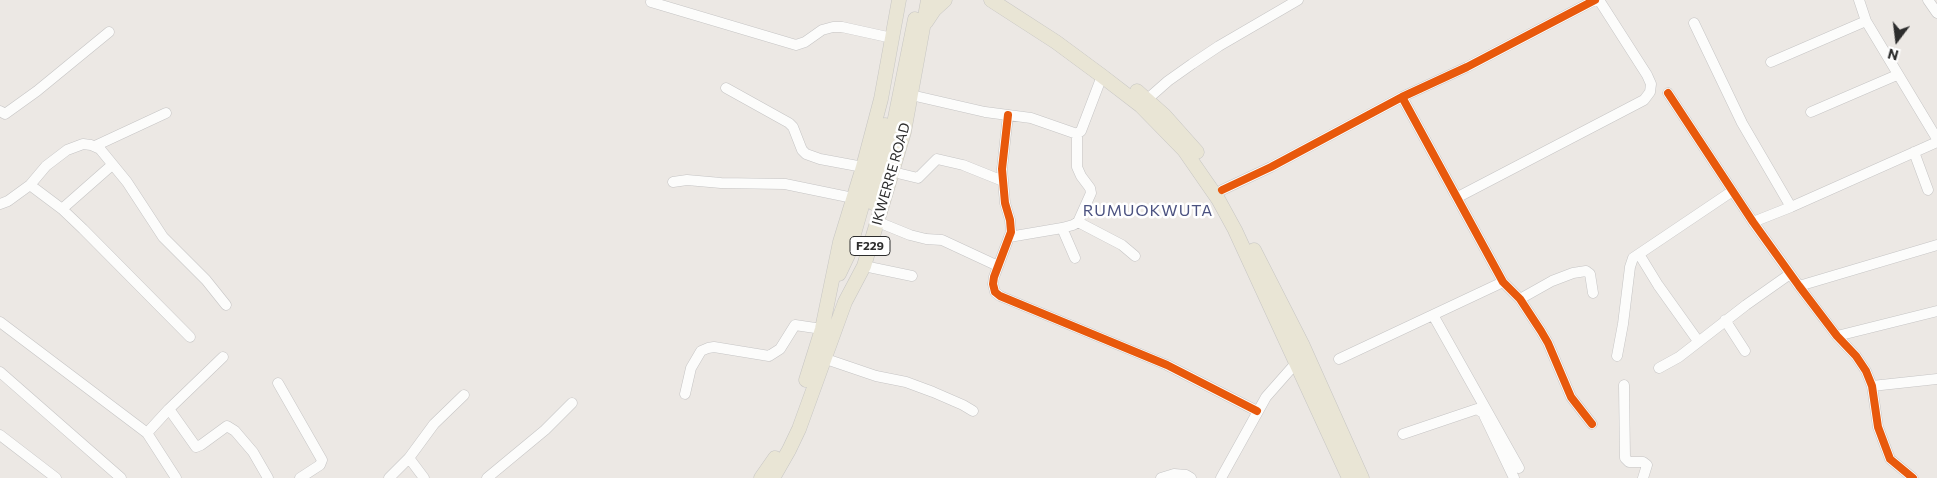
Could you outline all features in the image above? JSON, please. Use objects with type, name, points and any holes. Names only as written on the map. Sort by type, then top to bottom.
[{"type":"main road","name":"IKWERRE ROAD","points":[[761,478],[776,455],[795,412],[822,329],[840,242],[864,167],[880,100],[899,0]]},
{"type":"main road","points":[[856,259],[883,133],[907,0]]},
{"type":"main road","points":[[830,295],[856,259],[888,153],[918,0]]},
{"type":"main road","name":"IKWERRE ROAD","points":[[773,478],[799,429],[823,358],[845,302],[856,259],[878,222],[904,132],[928,0]]},
{"type":"main road","points":[[922,27],[934,10],[945,0]]},
{"type":"main road","points":[[991,0],[1144,103],[1184,150],[1218,199],[1235,230],[1339,452],[1349,478]]},
{"type":"main road","points":[[1009,0],[1058,32],[1144,103],[1192,146],[1222,190],[1303,346],[1362,478]]},
{"type":"street","points":[[1144,103],[1168,81],[1219,46],[1298,0]]},
{"type":"street","points":[[1222,190],[1271,167],[1595,0]]},
{"type":"street","points":[[1458,198],[1644,100],[1650,92],[1651,84],[1647,75],[1599,0]]},
{"type":"street","points":[[1753,222],[1791,208],[1937,140],[1866,21],[1859,0]]},
{"type":"street","points":[[1928,0],[1937,13]]},
{"type":"street","points":[[651,2],[791,44],[805,42],[822,30],[833,27],[842,27],[892,38]]},
{"type":"street","points":[[1771,62],[1866,21]]},
{"type":"street","points":[[1694,23],[1742,123],[1791,208]]},
{"type":"street","points":[[0,111],[5,114],[38,91],[109,32]]},
{"type":"street","points":[[1811,112],[1897,75]]},
{"type":"street","points":[[1009,237],[1062,228],[1078,222],[1091,192],[1077,167],[1077,134],[1081,131],[1102,76]]},
{"type":"street","points":[[726,88],[789,123],[793,127],[802,150],[806,154],[820,159],[864,167]]},
{"type":"street","points":[[1668,93],[1731,192],[1837,336],[1856,356],[1872,386],[1878,427],[1890,459],[1913,478]]},
{"type":"street","points":[[911,95],[985,112],[1031,118],[1077,134]]},
{"type":"street","points":[[1402,98],[1503,282],[1520,299],[1548,343],[1571,397],[1592,424]]},
{"type":"street","points":[[95,146],[166,113]]},
{"type":"street","points":[[1008,115],[1003,152],[1003,180],[1005,203],[1010,220],[1009,237],[993,284],[995,292],[1000,296],[1167,365],[1257,411]]},
{"type":"street","points":[[0,204],[8,201],[30,185],[46,166],[67,150],[83,144],[95,146],[100,149],[139,199],[163,236],[206,280],[226,305]]},
{"type":"street","points":[[1914,152],[1928,190]]},
{"type":"street","points":[[892,172],[918,178],[937,159],[963,165],[1003,180]]},
{"type":"street","points":[[62,209],[112,165]]},
{"type":"street","points":[[673,182],[687,180],[726,184],[785,184],[853,198]]},
{"type":"street","points":[[30,185],[62,209],[190,336]]},
{"type":"street","points":[[1617,356],[1630,267],[1633,258],[1731,192]]},
{"type":"street","points":[[878,222],[910,235],[942,240],[998,266]]},
{"type":"street","points":[[1078,222],[1122,245],[1135,256]]},
{"type":"street","points":[[1062,228],[1075,258]]},
{"type":"street","points":[[1799,286],[1937,245]]},
{"type":"street","points":[[1639,254],[1658,285],[1698,341]]},
{"type":"street","points":[[856,259],[912,276]]},
{"type":"street","points":[[1520,299],[1552,281],[1573,273],[1586,271],[1590,274],[1593,292]]},
{"type":"street","points":[[1659,368],[1670,364],[1725,320],[1790,274]]},
{"type":"street","points":[[1339,359],[1503,282]]},
{"type":"street","points":[[1837,336],[1937,311]]},
{"type":"street","points":[[1433,315],[1519,468]]},
{"type":"street","points":[[1725,320],[1745,351]]},
{"type":"street","points":[[0,322],[147,433],[176,478]]},
{"type":"street","points":[[686,394],[691,368],[701,351],[714,347],[770,356],[780,349],[795,325],[822,329]]},
{"type":"street","points":[[147,433],[223,357]]},
{"type":"street","points":[[823,358],[876,376],[906,382],[955,401],[972,411]]},
{"type":"street","points":[[1222,478],[1257,411],[1276,383],[1296,363]]},
{"type":"street","points":[[0,372],[121,478]]},
{"type":"street","points":[[1872,386],[1937,379]]},
{"type":"street","points":[[278,383],[322,460],[320,465],[300,478]]},
{"type":"street","points":[[1624,385],[1625,458],[1629,462],[1643,462],[1647,466],[1643,478]]},
{"type":"street","points":[[389,478],[409,458],[434,424],[464,396]]},
{"type":"street","points":[[488,478],[545,430],[572,403]]},
{"type":"street","points":[[169,409],[196,447],[227,426],[235,431],[252,452],[268,478]]},
{"type":"street","points":[[1403,434],[1477,409],[1483,413],[1514,478]]},
{"type":"street","points":[[0,435],[56,478]]},
{"type":"street","points":[[409,458],[424,478]]},
{"type":"street","points":[[1161,478],[1174,474],[1186,475],[1191,478]]},
{"type":"cycle path","points":[[1222,190],[1271,167],[1402,97],[1467,67],[1595,0]]},
{"type":"cycle path","points":[[1668,93],[1753,222],[1799,286],[1866,371],[1872,386],[1878,427],[1890,459],[1913,478]]},
{"type":"cycle path","points":[[1402,97],[1503,282],[1520,299],[1541,331],[1571,397],[1592,424]]},
{"type":"cycle path","points":[[1008,115],[1002,169],[1005,203],[1011,232],[994,277],[995,292],[1000,296],[1167,365],[1257,411]]},
{"type":"district","name":"RUMUOKWUTA","points":[[1148,211]]}]
